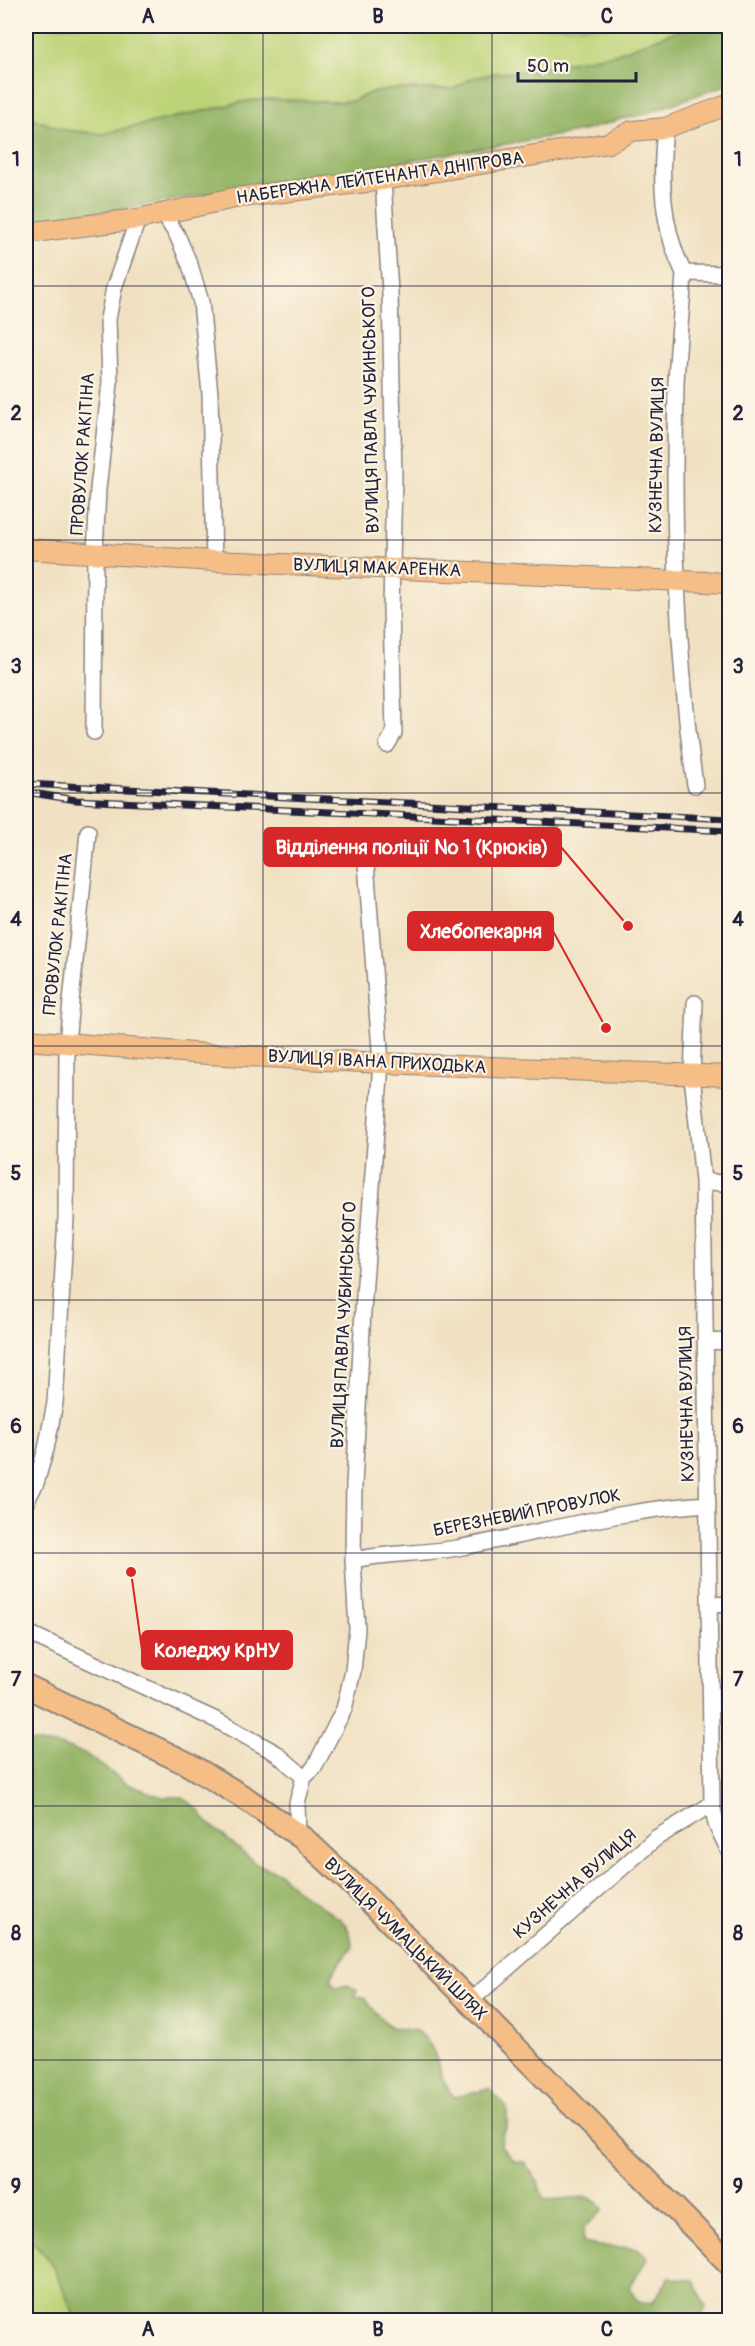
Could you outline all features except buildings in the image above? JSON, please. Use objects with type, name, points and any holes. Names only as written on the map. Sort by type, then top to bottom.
[{"type":"highway","name":"ВУЛИЦЯ ЧУМАЦЬКИЙ ШЛЯХ","points":[[26,1686],[186,1763],[245,1798],[298,1835],[364,1896],[729,2264]]},
{"type":"main road","name":"НАБЕРЕЖНА ЛЕЙТЕНАНТА ДНІПРОВА","points":[[26,233],[164,215],[234,198],[382,180],[608,144],[632,132],[665,128],[729,104]]},
{"type":"main road","name":"ВУЛИЦЯ МАКАРЕНКА","points":[[26,549],[214,561],[729,583]]},
{"type":"main road","name":"ВУЛИЦЯ ІВАНА ПРИХОДЬКА","points":[[26,1040],[207,1054],[381,1063],[729,1076]]},
{"type":"street","name":"КУЗНЕЧНА ВУЛИЦЯ","points":[[665,128],[662,157],[665,219],[676,257],[684,273],[676,384],[676,580],[687,728],[695,785]]},
{"type":"street","name":"ВУЛИЦЯ ПАВЛА ЧУБИНСЬКОГО","points":[[382,180],[390,292],[394,477],[393,733],[387,745]]},
{"type":"street","points":[[164,215],[177,235],[201,302],[210,394],[214,561]]},
{"type":"street","name":"ПРОВУЛОК РАКІТІНА","points":[[94,732],[95,554],[98,489],[110,383],[108,319],[114,288],[138,219]]},
{"type":"street","points":[[684,273],[729,274]]},
{"type":"street","name":"ПРОВУЛОК РАКІТІНА","points":[[26,1502],[36,1483],[46,1449],[55,1403],[66,1218],[67,1042],[88,832]]},
{"type":"street","name":"ВУЛИЦЯ ПАВЛА ЧУБИНСЬКОГО","points":[[304,1777],[314,1768],[344,1709],[353,1671],[357,1629],[353,1560],[363,1310],[381,1063],[366,863]]},
{"type":"street","name":"КУЗНЕЧНА ВУЛИЦЯ","points":[[695,1003],[693,1074],[703,1181],[712,1804],[716,1824],[729,1853]]},
{"type":"street","points":[[703,1181],[729,1184]]},
{"type":"street","points":[[706,1341],[729,1342]]},
{"type":"street","name":"БЕРЕЗНЕВИЙ ПРОВУЛОК","points":[[353,1560],[379,1554],[408,1554],[456,1548],[627,1513],[708,1504]]},
{"type":"street","points":[[710,1604],[729,1605]]},
{"type":"street","points":[[26,1632],[218,1721],[276,1753],[304,1777],[297,1803],[298,1835]]},
{"type":"street","name":"КУЗНЕЧНА ВУЛИЦЯ","points":[[469,2002],[656,1838],[712,1804]]},
{"type":"green space","points":[[26,26],[697,26],[676,31],[615,54],[514,72],[496,73],[470,79],[454,89],[396,89],[370,93],[353,101],[266,99],[247,101],[102,134],[64,130],[36,120],[26,111]]},
{"type":"green space","points":[[697,26],[729,26],[729,84],[638,116],[583,131],[26,225],[26,111],[36,120],[64,130],[102,134],[247,101],[266,99],[353,101],[370,93],[396,89],[454,89],[470,79],[496,73],[514,72],[615,54],[676,31]]},
{"type":"green space","points":[[26,1741],[60,1746],[84,1753],[127,1784],[162,1797],[183,1797],[201,1812],[206,1821],[256,1864],[280,1873],[294,1888],[340,1919],[347,1927],[352,1947],[330,1980],[337,1988],[347,1985],[357,1990],[355,1997],[365,1998],[390,2026],[421,2034],[434,2052],[445,2083],[454,2097],[490,2089],[507,2108],[507,2126],[502,2136],[501,2146],[514,2161],[524,2162],[538,2182],[544,2200],[587,2197],[598,2202],[603,2209],[583,2229],[583,2243],[637,2248],[648,2257],[629,2288],[637,2301],[652,2303],[669,2278],[694,2280],[706,2307],[700,2320],[77,2320],[51,2263],[36,2245],[26,2238]]},
{"type":"green space","points":[[26,2238],[44,2253],[51,2263],[77,2320],[26,2320]]},
{"type":"railway","points":[[26,784],[730,819]]},
{"type":"railway","points":[[26,792],[76,800],[730,831]]},
{"type":"place","name":"Відділення поліції № 1 (Крюків)","points":[[628,926]]},
{"type":"place","name":"Хлебопекарня","points":[[606,1028]]},
{"type":"place","name":"Коледжу КрНУ","points":[[131,1572]]}]
